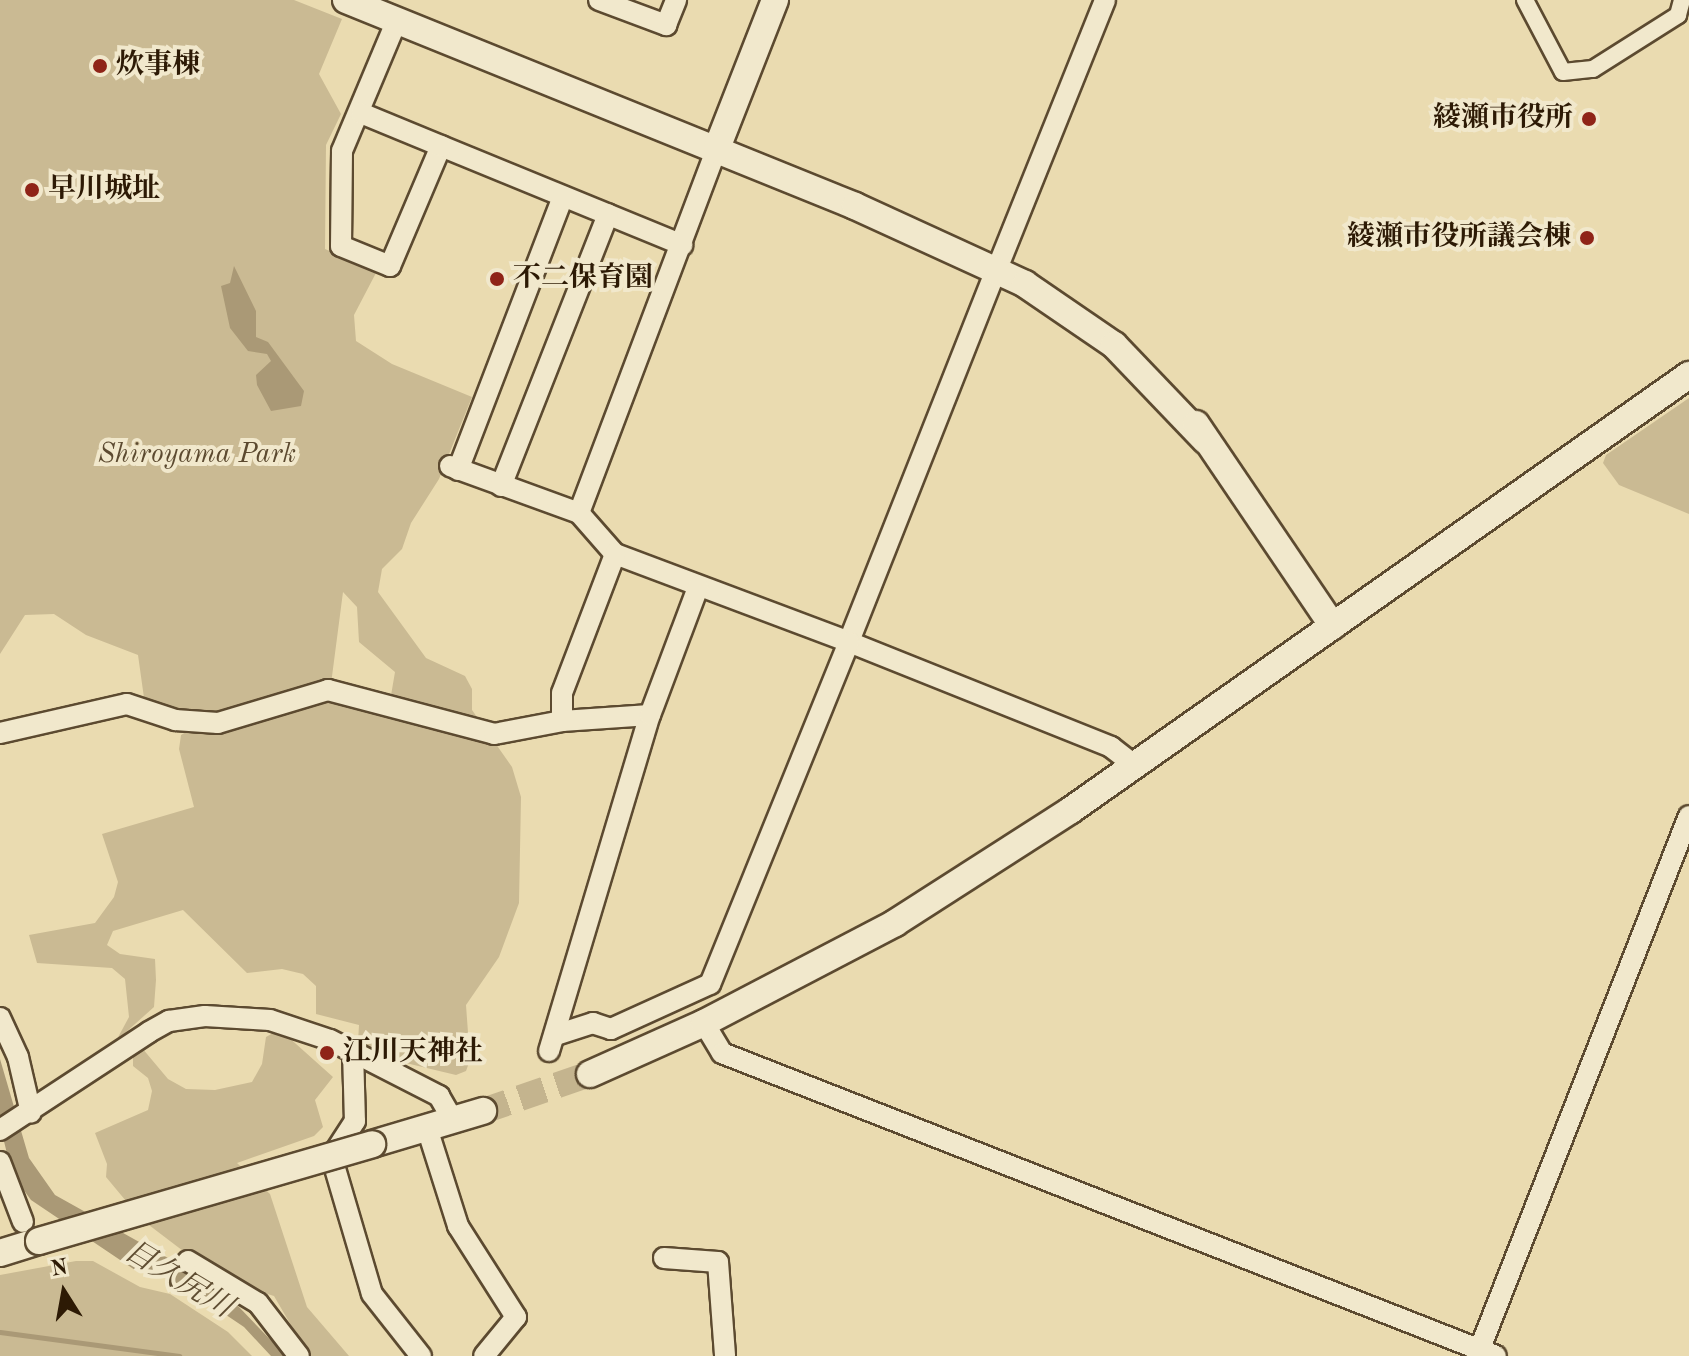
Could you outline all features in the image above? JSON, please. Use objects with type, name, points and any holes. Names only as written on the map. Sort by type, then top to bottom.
[{"type":"street","points":[[346,0],[401,10],[717,148],[1064,293],[1122,335],[1167,381],[1333,626]]},
{"type":"street","points":[[599,0],[666,25],[676,0]]},
{"type":"street","points":[[579,513],[775,0]]},
{"type":"street","points":[[698,587],[650,715],[553,1043],[593,1023],[611,1029],[710,984],[1105,0]]},
{"type":"street","points":[[1525,0],[1563,72],[1593,69],[1678,15],[1682,0]]},
{"type":"street","points":[[401,10],[361,113],[342,151],[341,246],[390,266],[441,146]]},
{"type":"street","points":[[361,113],[682,245]]},
{"type":"street","points":[[563,196],[454,468],[579,513],[615,554],[849,642],[1111,747],[1133,764]]},
{"type":"street","points":[[501,486],[608,214]]},
{"type":"street","points":[[590,1074],[704,1023],[895,923],[1333,626],[1689,375]]},
{"type":"street","points":[[562,721],[562,693],[615,554]]},
{"type":"street","points":[[0,733],[127,704],[175,720],[218,723],[328,690],[430,716],[466,730],[494,734],[562,721],[650,715]]},
{"type":"street","points":[[704,1023],[722,1053],[1485,1354],[1689,816]]},
{"type":"street","points":[[0,1018],[18,1057],[27,1115]]},
{"type":"street","points":[[0,1130],[149,1032],[184,1018],[270,1020],[353,1051],[439,1096],[453,1120]]},
{"type":"street","points":[[353,1051],[355,1121],[337,1149],[334,1165],[372,1294],[421,1356]]},
{"type":"street","points":[[0,1253],[31,1232],[372,1144],[483,1111]]},
{"type":"street","points":[[427,1128],[458,1226],[516,1317],[484,1356]]},
{"type":"street","points":[[0,1162],[31,1232]]},
{"type":"street","points":[[664,1258],[718,1262],[725,1356]]},
{"type":"street","points":[[188,1261],[258,1303],[299,1356]]},
{"type":"green space","name":"Shiroyama Park","points":[[0,0],[294,0],[342,19],[319,74],[341,114],[326,145],[325,249],[377,271],[354,315],[356,341],[392,364],[472,397],[439,479],[411,523],[402,549],[382,569],[378,592],[426,658],[465,676],[472,689],[472,710],[512,767],[521,797],[519,903],[499,957],[466,1005],[470,1060],[466,1071],[456,1075],[368,1054],[358,1042],[359,1025],[316,1014],[316,986],[303,974],[282,969],[247,973],[183,910],[113,931],[107,945],[120,954],[155,959],[156,980],[154,1007],[116,1041],[129,1017],[125,979],[112,968],[37,963],[29,935],[95,923],[114,897],[118,882],[102,834],[194,807],[179,749],[181,735],[208,719],[145,705],[138,655],[86,635],[54,614],[25,615],[0,654]],"holes":[[[343,592],[357,607],[359,642],[395,672],[388,713],[331,684]]]},
{"type":"green space","points":[[1689,398],[1689,514],[1619,485],[1603,463],[1606,455]]},
{"type":"green space","points":[[275,1032],[286,1035],[333,1077],[315,1100],[323,1127],[314,1136],[237,1163],[270,1194],[307,1307],[349,1356],[309,1356],[274,1296],[220,1279],[141,1219],[106,1177],[107,1164],[95,1133],[148,1110],[152,1091],[148,1078],[133,1066],[133,1053],[142,1048],[168,1079],[186,1089],[215,1090],[252,1082],[262,1064],[266,1037]]},
{"type":"green space","points":[[76,1261],[93,1261],[140,1287],[170,1294],[228,1332],[252,1356],[0,1356],[0,1275]]},
{"type":"water","points":[[234,266],[256,311],[256,337],[268,342],[304,391],[301,406],[271,411],[257,385],[256,375],[271,361],[267,354],[248,351],[230,328],[221,286],[230,283]]},
{"type":"water","name":"目久尻川","points":[[0,1059],[29,1158],[55,1195],[193,1272],[239,1307],[286,1356],[271,1356],[244,1327],[192,1292],[166,1277],[135,1270],[31,1200],[12,1174],[0,1125]]},
{"type":"waterway","points":[[0,1332],[179,1356]]},
{"type":"tunnel","points":[[483,1111],[590,1074]]},
{"type":"place","name":"炊事棟","points":[[100,66]]},
{"type":"place","name":"綾瀬市役所","points":[[1589,119]]},
{"type":"place","name":"早川城址","points":[[32,190]]},
{"type":"place","name":"綾瀬市役所議会棟","points":[[1587,238]]},
{"type":"place","name":"不二保育園","points":[[497,279]]},
{"type":"place","name":"江川天神社","points":[[327,1053]]}]
